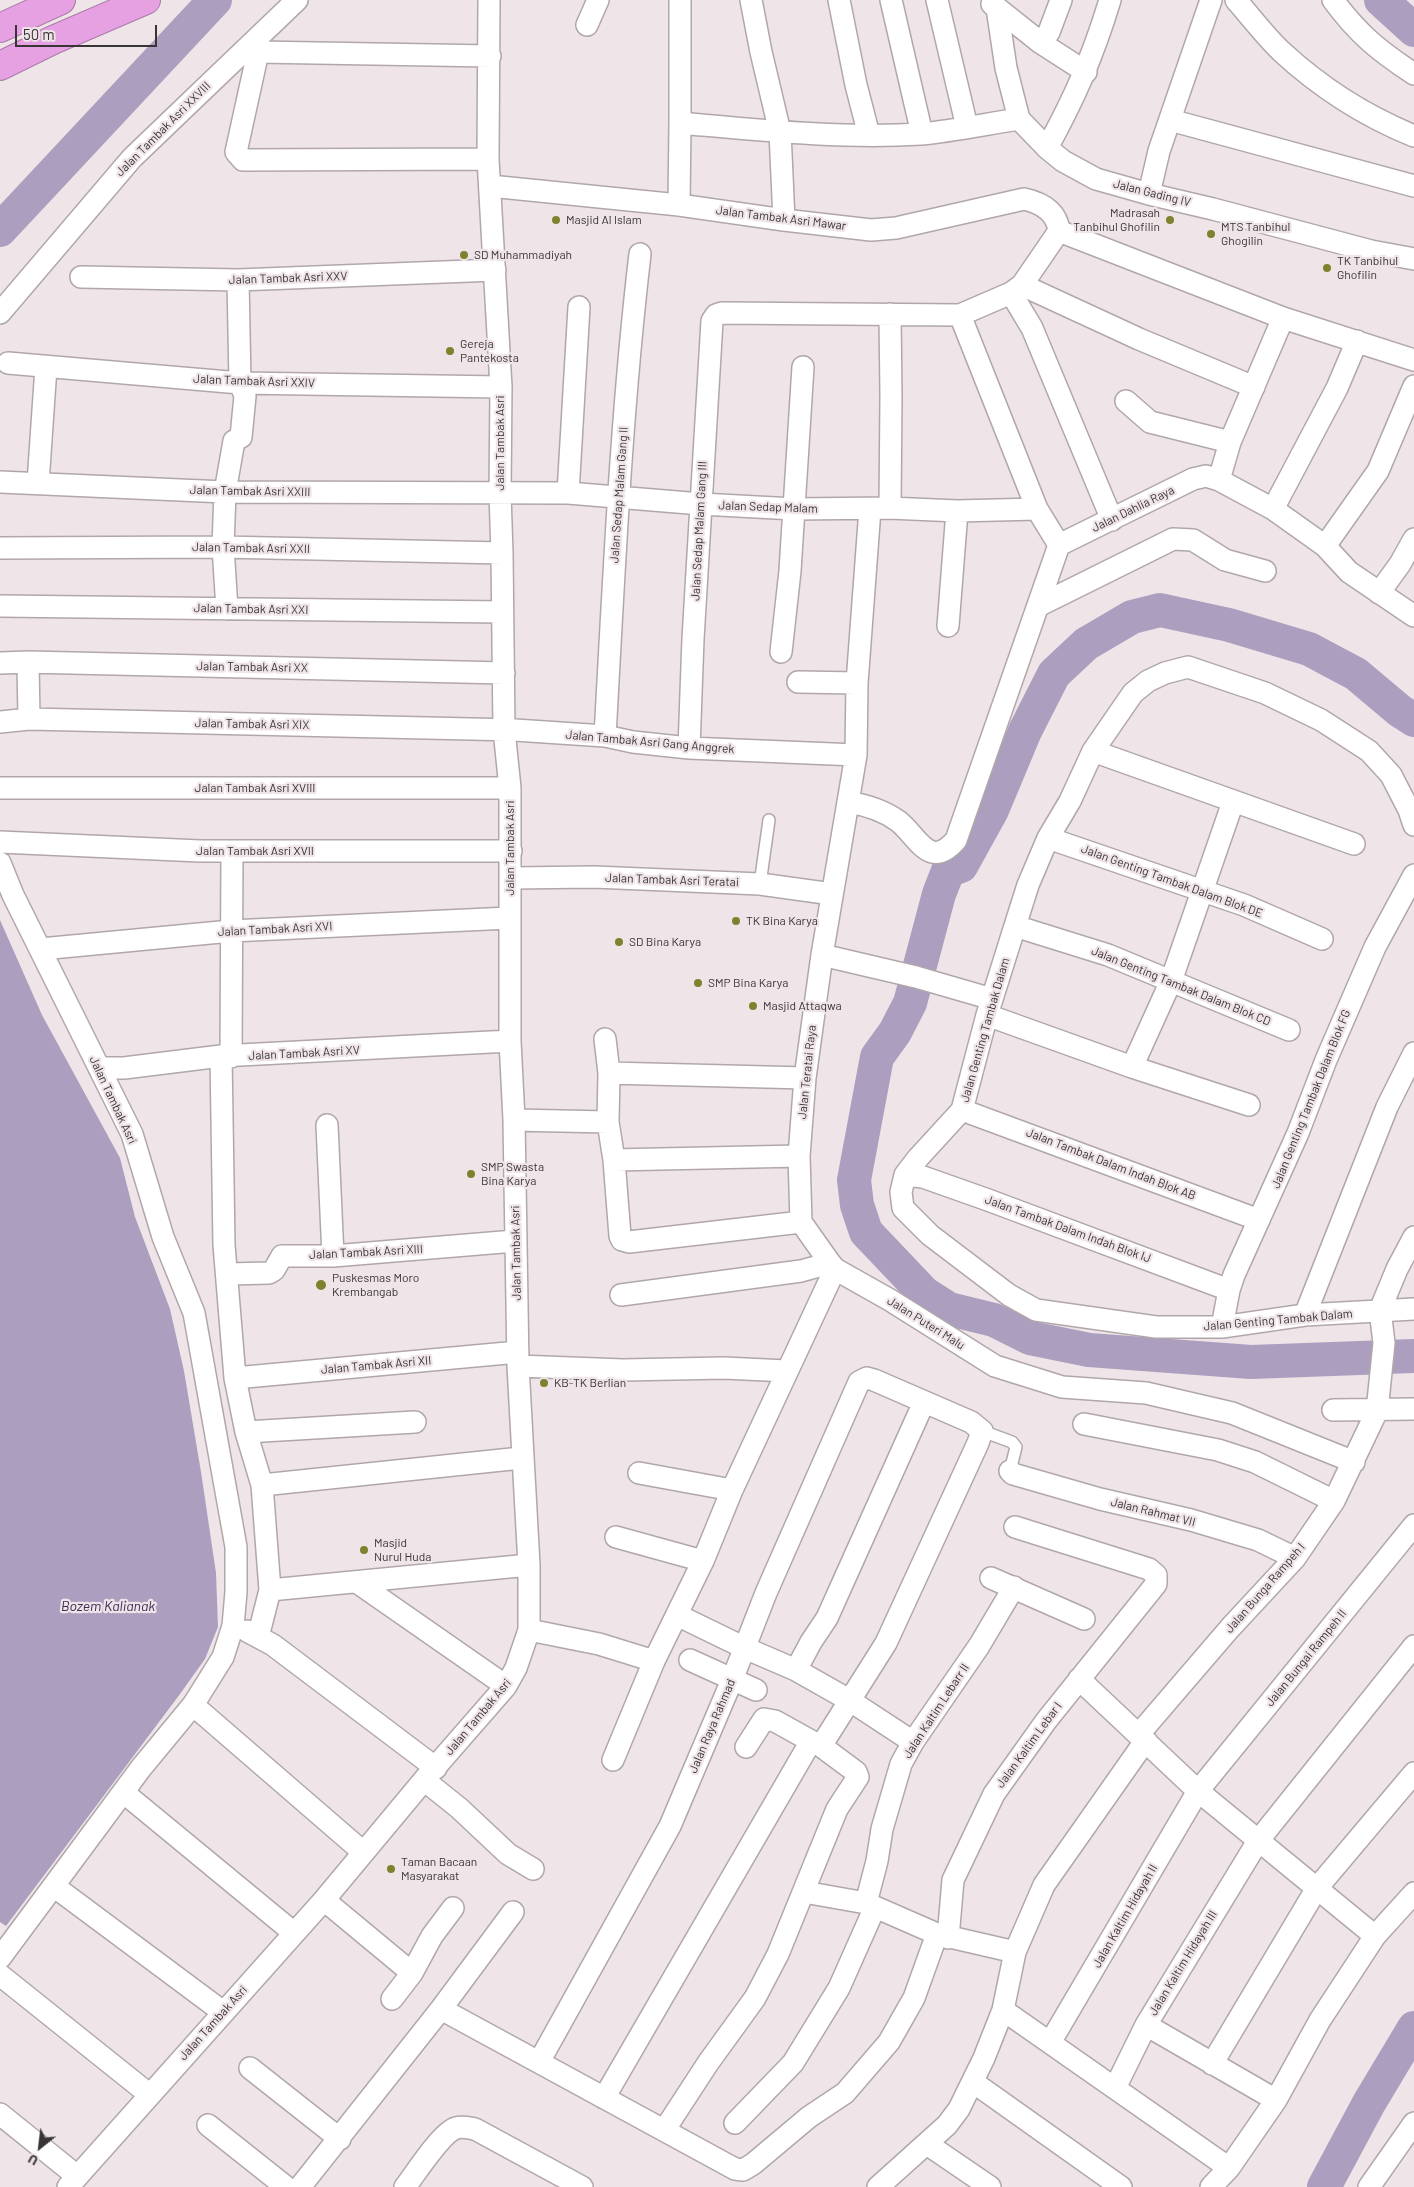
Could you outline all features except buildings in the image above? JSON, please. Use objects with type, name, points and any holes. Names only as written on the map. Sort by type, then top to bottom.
[{"type":"highway","points":[[0,66],[53,40],[146,0]]},
{"type":"highway","points":[[0,28],[55,2]]},
{"type":"street","name":"Jalan Tambak Asri XXVIII","points":[[0,312],[132,158],[248,53],[297,0]]},
{"type":"street","name":"Jalan Tambak Asri","points":[[73,2182],[324,1900],[506,1686],[516,1668],[528,1630],[528,1565],[521,1458],[515,1241],[514,1120],[510,1041],[509,918],[512,878],[510,788],[504,730],[500,494],[501,387],[488,160],[489,0]]},
{"type":"street","points":[[587,24],[598,0]]},
{"type":"street","points":[[680,0],[680,205]]},
{"type":"street","points":[[751,0],[780,132],[784,220]]},
{"type":"street","points":[[839,0],[856,85],[869,135]]},
{"type":"street","points":[[891,0],[922,134]]},
{"type":"street","points":[[937,0],[967,127]]},
{"type":"street","points":[[1041,44],[1049,32],[1061,0]]},
{"type":"street","points":[[1046,148],[1071,105],[1086,72],[1110,0]]},
{"type":"street","points":[[1149,194],[1158,151],[1211,0]]},
{"type":"street","points":[[1236,0],[1281,51],[1330,91],[1383,123],[1414,136]]},
{"type":"street","points":[[1333,0],[1353,27],[1387,57],[1414,74]]},
{"type":"street","points":[[993,4],[1041,44],[1086,72]]},
{"type":"street","name":"Jalan Gading IV","points":[[993,4],[1019,119],[1046,148],[1063,161],[1096,178],[1149,194],[1214,209],[1344,244],[1414,259]]},
{"type":"street","points":[[488,160],[243,160],[236,152],[248,53],[490,56]]},
{"type":"street","points":[[680,123],[780,132],[869,135],[922,134],[1019,119]]},
{"type":"street","points":[[1170,120],[1414,186]]},
{"type":"street","name":"Jalan Tambak Asri Mawar","points":[[490,186],[680,205],[871,230],[896,228],[1024,199],[1034,201],[1048,209],[1054,215],[1059,228]]},
{"type":"street","points":[[890,314],[960,315],[1017,289],[1059,228],[1283,318],[1414,360]]},
{"type":"street","name":"Jalan Sedap Malam Gang II","points":[[605,736],[628,355],[640,254]]},
{"type":"street","name":"Jalan Tambak Asri XXV","points":[[81,277],[238,280],[495,270]]},
{"type":"street","points":[[227,609],[223,547],[225,492],[234,441],[242,438],[245,396],[240,383],[238,280]]},
{"type":"street","points":[[1017,289],[1254,387]]},
{"type":"street","points":[[1017,289],[1112,520]]},
{"type":"street","points":[[568,493],[579,307]]},
{"type":"street","name":"Jalan Sedap Malam Gang III","points":[[689,748],[712,321],[716,315],[722,313],[890,314]]},
{"type":"street","name":"Jalan Teratai Raya","points":[[801,1222],[799,1156],[805,1078],[822,955],[856,756],[857,683],[880,509],[891,396],[890,314]]},
{"type":"street","points":[[848,802],[876,809],[899,822],[926,849],[934,852],[941,852],[949,848],[956,840],[1059,545],[1037,509],[960,315]]},
{"type":"street","points":[[1220,480],[1230,442],[1283,318]]},
{"type":"street","points":[[1273,509],[1337,388],[1357,341]]},
{"type":"street","name":"Jalan Tambak Asri XXIV","points":[[8,362],[46,367],[240,383],[501,387]]},
{"type":"street","points":[[781,652],[794,509],[803,366]]},
{"type":"street","points":[[38,483],[46,367]]},
{"type":"street","points":[[1325,546],[1378,471],[1414,386]]},
{"type":"street","points":[[1126,401],[1150,422],[1230,442]]},
{"type":"street","name":"Jalan Dahlia Raya","points":[[1059,545],[1193,479],[1206,476],[1220,480],[1273,509],[1325,546],[1349,572],[1414,616]]},
{"type":"street","name":"Jalan Tambak Asri XXIII","points":[[0,482],[225,492],[500,494]]},
{"type":"street","name":"Jalan Sedap Malam","points":[[500,494],[568,493],[701,504],[794,509],[957,511],[1037,509]]},
{"type":"street","points":[[948,626],[957,511]]},
{"type":"street","points":[[1038,606],[1173,538],[1193,540],[1225,560],[1265,572]]},
{"type":"street","points":[[1379,593],[1414,539]]},
{"type":"street","name":"Jalan Tambak Asri XXII","points":[[0,548],[223,547],[502,553]]},
{"type":"street","name":"Jalan Tambak Asri XXI","points":[[0,606],[502,612]]},
{"type":"street","points":[[28,662],[29,719]]},
{"type":"street","name":"Jalan Tambak Asri XX","points":[[0,663],[28,662],[504,673]]},
{"type":"street","name":"Jalan Genting Tambak Dalam","points":[[1414,825],[1409,810],[1391,775],[1369,751],[1321,720],[1265,693],[1188,667],[1165,673],[1148,681],[1133,693],[1093,751],[1070,801],[1048,838],[1028,885],[1015,926],[990,1007],[962,1110],[929,1144],[905,1175],[901,1192],[903,1208],[930,1235],[1009,1295],[1036,1310],[1156,1327],[1222,1327],[1306,1315],[1414,1308]]},
{"type":"street","points":[[798,682],[857,683]]},
{"type":"street","name":"Jalan Tambak Asri XIX","points":[[0,722],[29,719],[504,730]]},
{"type":"street","name":"Jalan Tambak Asri Gang Anggrek","points":[[504,730],[605,736],[633,742],[689,748],[856,756]]},
{"type":"street","points":[[1093,751],[1354,844]]},
{"type":"street","name":"Jalan Tambak Asri XVIII","points":[[0,788],[510,788]]},
{"type":"street","points":[[1132,1067],[1171,981],[1233,802]]},
{"type":"street","name":"Jalan Genting Tambak Dalam Blok DE","points":[[1048,838],[1244,905],[1322,939]]},
{"type":"street","name":"Jalan Tambak Asri XVII","points":[[0,842],[38,845],[232,851],[511,851]]},
{"type":"street","points":[[232,851],[226,1057],[224,1245],[235,1378],[246,1432],[262,1485],[270,1590],[258,1637]]},
{"type":"street","name":"Jalan Tambak Asri","points":[[0,863],[13,895],[132,1134],[163,1236],[194,1313],[236,1546],[236,1592],[233,1626],[223,1657],[192,1704],[123,1792],[0,1958]]},
{"type":"street","name":"Jalan Genting Tambak Dalam Blok FG","points":[[1222,1327],[1229,1290],[1298,1133],[1326,1060],[1375,947],[1414,875]]},
{"type":"street","name":"Jalan Tambak Asri Teratai","points":[[512,878],[594,877],[760,884],[832,894]]},
{"type":"street","name":"Jalan Tambak Asri XVI","points":[[41,948],[231,930],[509,918]]},
{"type":"street","name":"Jalan Genting Tambak Dalam Blok CD","points":[[1015,926],[1108,955],[1289,1030]]},
{"type":"street","points":[[822,955],[921,978],[1132,1067],[1249,1105]]},
{"type":"street","points":[[605,1039],[609,1073],[608,1122],[614,1160],[620,1236],[622,1240],[629,1242],[801,1222],[832,1266]]},
{"type":"street","name":"Jalan Tambak Asri XV","points":[[99,1068],[124,1068],[226,1057],[510,1041]]},
{"type":"street","points":[[1306,1315],[1387,1107],[1414,1053]]},
{"type":"street","points":[[609,1073],[805,1078]]},
{"type":"street","name":"Jalan Tambak Dalam Indah Blok AB","points":[[962,1110],[1260,1220]]},
{"type":"street","points":[[514,1120],[608,1122]]},
{"type":"street","points":[[327,1125],[333,1256]]},
{"type":"street","points":[[614,1160],[799,1156]]},
{"type":"street","name":"Jalan Tambak Dalam Indah Blok IJ","points":[[905,1175],[923,1177],[988,1200],[1229,1290]]},
{"type":"street","points":[[1380,1310],[1397,1269],[1414,1237]]},
{"type":"street","name":"Jalan Tambak Asri XIII","points":[[227,1274],[269,1273],[274,1270],[282,1256],[333,1256],[515,1241]]},
{"type":"street","points":[[621,1295],[801,1272],[832,1266]]},
{"type":"street","points":[[614,1760],[654,1661],[703,1561],[732,1490],[787,1371],[832,1266]]},
{"type":"street","name":"Jalan Puteri Malu","points":[[832,1266],[995,1366],[1062,1387],[1146,1393],[1232,1413],[1354,1462]]},
{"type":"street","name":"Jalan Bunga Rampeh I","points":[[878,2187],[928,2144],[947,2125],[959,2109],[973,2082],[1003,2010],[1015,1952],[1044,1885],[1142,1748],[1143,1738],[1230,1628],[1296,1558],[1334,1502],[1377,1411],[1383,1353],[1380,1310]]},
{"type":"street","name":"Jalan Tambak Asri XII","points":[[235,1378],[518,1360],[623,1370],[724,1368],[787,1371]]},
{"type":"street","name":"Jalan Raya Rahmad","points":[[538,2062],[670,1826],[778,1566],[855,1390],[862,1379],[867,1378],[924,1402]]},
{"type":"street","points":[[604,2098],[816,1743],[849,1700],[886,1643],[978,1443],[982,1431],[971,1422],[924,1402],[827,1618],[796,1670]]},
{"type":"street","points":[[1333,1410],[1377,1411],[1414,1409]]},
{"type":"street","points":[[246,1432],[415,1422]]},
{"type":"street","points":[[1084,1424],[1218,1450],[1255,1462],[1334,1502]]},
{"type":"street","points":[[262,1485],[521,1458]]},
{"type":"street","name":"Jalan Rahmat VII","points":[[1010,1471],[1013,1474],[1091,1496],[1191,1520],[1258,1540],[1296,1558]]},
{"type":"street","points":[[639,1473],[732,1490]]},
{"type":"street","name":"Jalan Bungai Rampeh II","points":[[1198,1791],[1414,1525]]},
{"type":"street","name":"Jalan Kaltim Lebar I","points":[[665,2129],[735,2169],[743,2170],[753,2164],[809,2117],[845,2093],[889,2042],[914,1998],[942,1936],[953,1880],[994,1794],[1079,1679],[1156,1584],[1156,1575],[1149,1569],[1015,1527]]},
{"type":"street","points":[[616,1536],[703,1561]]},
{"type":"street","points":[[270,1590],[358,1583],[528,1565]]},
{"type":"street","points":[[991,1578],[1084,1619]]},
{"type":"street","points":[[358,1583],[506,1686]]},
{"type":"street","name":"Jalan Kaltim Lebarr II","points":[[735,2123],[793,2063],[839,1988],[870,1905],[882,1829],[901,1764],[913,1742],[979,1646],[1014,1587]]},
{"type":"street","points":[[677,1615],[796,1670],[849,1700],[913,1742]]},
{"type":"street","points":[[233,1626],[243,1629],[273,1645],[430,1774],[459,1808],[508,1854],[533,1869]]},
{"type":"street","points":[[528,1630],[600,1644],[654,1661]]},
{"type":"street","name":"Jalan Kaltim Hidayah III","points":[[1115,2088],[1146,2025],[1258,1841],[1414,1646]]},
{"type":"street","points":[[690,1660],[756,1690]]},
{"type":"street","points":[[1079,1679],[1198,1791],[1375,1936]]},
{"type":"street","points":[[192,1704],[363,1852]]},
{"type":"street","points":[[441,2009],[665,2129],[708,2063],[755,1998],[778,1954],[837,1809],[858,1777],[856,1772],[816,1743],[775,1721],[764,1719],[746,1747]]},
{"type":"street","points":[[1212,2064],[1318,1888],[1414,1772]]},
{"type":"street","name":"Jalan Kaltim Hidayah II","points":[[1051,2042],[1198,1791]]},
{"type":"street","points":[[123,1792],[294,1933]]},
{"type":"street","points":[[54,1887],[223,2012]]},
{"type":"street","points":[[804,1892],[870,1905],[942,1936],[1015,1952]]},
{"type":"street","points":[[1211,2187],[1229,2168],[1276,2100],[1320,2020],[1375,1936],[1414,1893]]},
{"type":"street","points":[[324,1900],[412,1973]]},
{"type":"street","points":[[392,1999],[412,1973],[432,1936],[453,1908]]},
{"type":"street","points":[[300,2187],[340,2139],[441,2009],[513,1912]]},
{"type":"street","points":[[0,1975],[150,2095]]},
{"type":"street","points":[[1003,2010],[1229,2168]]},
{"type":"street","points":[[1146,2025],[1276,2100]]},
{"type":"street","points":[[250,2068],[340,2139]]},
{"type":"street","points":[[973,2082],[1122,2187]]},
{"type":"street","points":[[0,2114],[73,2182]]},
{"type":"street","points":[[1369,2187],[1414,2123]]},
{"type":"street","points":[[208,2125],[286,2187]]},
{"type":"street","points":[[405,2187],[445,2135],[456,2128],[465,2127],[475,2129],[582,2187]]},
{"type":"street","points":[[928,2144],[990,2187]]},
{"type":"lane","points":[[760,884],[769,820]]},
{"type":"lane","points":[[982,1431],[1012,1442],[1016,1447],[1010,1471]]},
{"type":"water","name":"Bozem Kalianak","points":[[0,920],[42,1015],[120,1158],[135,1217],[170,1309],[184,1371],[201,1472],[216,1573],[218,1627],[205,1659],[6,1926],[0,1922]]},
{"type":"waterway","points":[[0,230],[215,0]]},
{"type":"waterway","points":[[1381,0],[1414,30]]},
{"type":"waterway","points":[[1414,720],[1400,711],[1356,674],[1309,649],[1229,625],[1160,610],[1132,617],[1086,644],[1054,674],[1025,731],[992,810],[961,866],[948,871],[939,894],[910,1003],[895,1032],[877,1057],[854,1180],[857,1205],[866,1232],[924,1293],[949,1309],[994,1320],[1030,1338],[1089,1350],[1251,1362],[1414,1356]]},
{"type":"waterway","points":[[1324,2187],[1369,2103],[1414,2028]]},
{"type":"place","name":"Masjid Al Islam","points":[[556,220]]},
{"type":"place","name":"Madrasah Tanbihul Ghofilin","points":[[1170,220]]},
{"type":"place","name":"MTS Tanbihul Ghogilin","points":[[1211,234]]},
{"type":"place","name":"SD Muhammadiyah","points":[[464,255]]},
{"type":"place","name":"TK Tanbihul Ghofilin","points":[[1327,268]]},
{"type":"place","name":"Gereja Pantekosta","points":[[450,351]]},
{"type":"place","name":"TK Bina Karya","points":[[736,921]]},
{"type":"place","name":"SD Bina Karya","points":[[619,942]]},
{"type":"place","name":"SMP Bina Karya","points":[[698,983]]},
{"type":"place","name":"Masjid Attaqwa","points":[[753,1006]]},
{"type":"place","name":"SMP Swasta Bina Karya","points":[[471,1174]]},
{"type":"place","name":"Puskesmas Moro Krembangab","points":[[321,1285]]},
{"type":"place","name":"KB-TK Berlian","points":[[544,1383]]},
{"type":"place","name":"Masjid Nurul Huda","points":[[364,1550]]},
{"type":"place","name":"Taman Bacaan Masyarakat","points":[[391,1869]]}]
